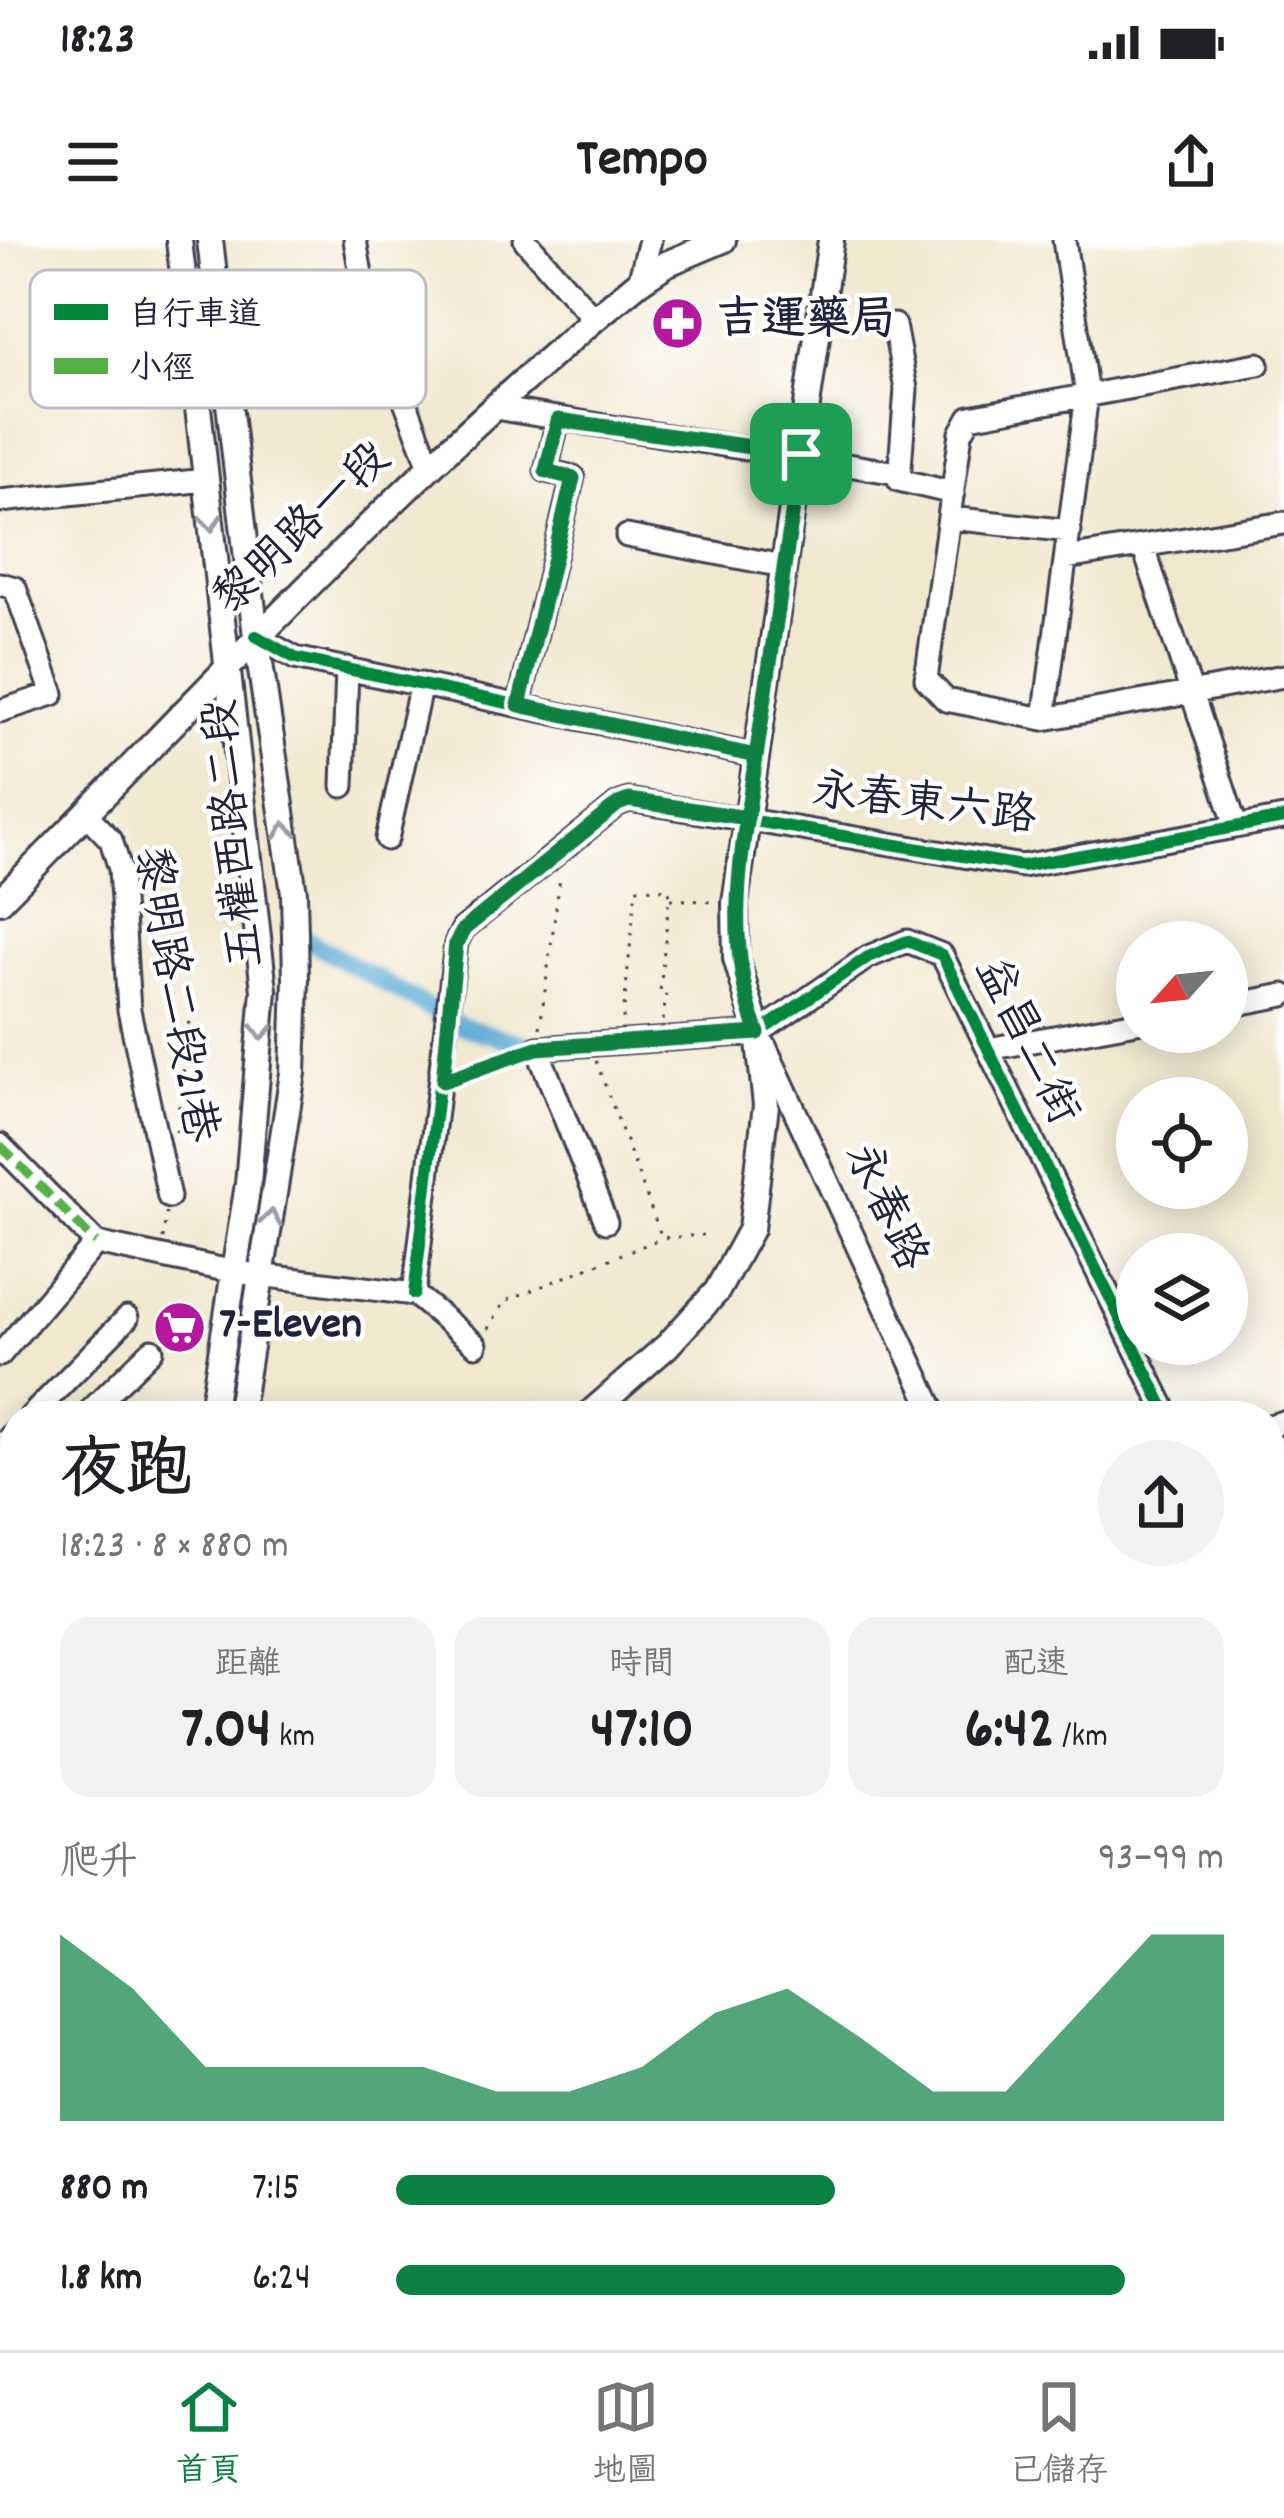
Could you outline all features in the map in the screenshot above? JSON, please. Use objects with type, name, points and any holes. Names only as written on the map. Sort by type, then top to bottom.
[{"type":"main road","name":"五權西路二段","points":[[179,240],[182,270]]},
{"type":"main road","name":"五權西路二段","points":[[210,240],[213,270]]},
{"type":"main road","name":"黎明路一段","points":[[0,901],[256,636],[430,466],[639,282],[694,250],[723,240]]},
{"type":"main road","points":[[604,1401],[668,1346],[718,1291],[748,1237],[766,1105],[758,1033],[739,971],[735,903],[830,240]]},
{"type":"main road","name":"五權西路二段","points":[[198,408],[264,990],[261,1074],[214,1401]]},
{"type":"main road","name":"五權西路二段","points":[[230,408],[256,636],[294,893],[296,979],[293,1073],[240,1401]]},
{"type":"street","points":[[355,240],[360,270]]},
{"type":"street","points":[[525,240],[593,319]]},
{"type":"street","points":[[639,282],[650,240]]},
{"type":"street","points":[[1044,719],[1088,395],[1064,240]]},
{"type":"street","points":[[894,326],[906,389],[897,473],[903,485],[953,493]]},
{"type":"street","points":[[1258,364],[970,417],[961,433],[926,679],[946,700],[1044,719],[1284,676]]},
{"type":"street","points":[[408,408],[430,466]]},
{"type":"street","points":[[495,408],[897,473]]},
{"type":"street","points":[[519,705],[573,478],[546,471],[558,420]]},
{"type":"street","points":[[0,501],[206,480]]},
{"type":"street","points":[[950,518],[1070,531]]},
{"type":"street","points":[[1066,558],[1284,523]]},
{"type":"street","points":[[628,536],[783,566]]},
{"type":"street","points":[[1144,546],[1189,695],[1236,826]]},
{"type":"street","points":[[0,584],[15,588],[52,694],[0,711]]},
{"type":"street","points":[[256,636],[296,658],[756,756]]},
{"type":"street","points":[[343,786],[347,668]]},
{"type":"street","points":[[387,839],[421,684]]},
{"type":"street","name":"永春東六路","points":[[414,1294],[456,943],[464,929],[629,800],[1022,866],[1284,818]]},
{"type":"street","name":"黎明路二段21巷","points":[[86,814],[111,840],[120,869],[129,1010],[169,1197]]},
{"type":"street","name":"益昌二街","points":[[758,1033],[868,957],[907,941],[942,955],[1161,1401]]},
{"type":"street","points":[[1248,1002],[1284,995]]},
{"type":"street","points":[[988,1049],[1116,1026]]},
{"type":"street","points":[[606,1222],[538,1042],[758,1033]]},
{"type":"street","name":"永春路","points":[[758,1033],[930,1401]]},
{"type":"street","points":[[0,1145],[96,1243],[235,1272],[414,1294],[474,1344]]},
{"type":"street","points":[[0,1355],[96,1243]]},
{"type":"street","points":[[46,1401],[127,1318]]},
{"type":"street","points":[[100,1401],[152,1351]]},
{"type":"path","points":[[443,1081],[538,1042],[562,880],[543,864]]},
{"type":"path","points":[[623,1019],[636,888],[670,889],[660,992],[666,993],[663,1024]]},
{"type":"path","points":[[669,899],[735,903]]},
{"type":"path","points":[[596,1060],[662,1238]]},
{"type":"path","points":[[474,1344],[496,1321],[505,1301],[662,1238],[703,1234]]},
{"type":"waterway","points":[[307,940],[461,1026],[526,1045]]},
{"type":"marked path","points":[[0,1145],[96,1243]]},
{"type":"cycle path","points":[[256,636],[295,658],[756,756]]},
{"type":"cycle path","points":[[414,1294],[456,943],[463,929],[618,804],[629,800],[1022,866],[1284,818]]},
{"type":"cycle path","points":[[758,1033],[868,957],[907,941],[942,955],[1161,1401]]},
{"type":"place","name":"吉運藥局","points":[[677,323]]},
{"type":"place","name":"7-Eleven","points":[[180,1327]]},
{"type":"route","points":[[801,454],[558,420],[546,471],[573,478],[519,705],[756,756],[735,903],[735,941],[742,985],[758,1033],[537,1048],[443,1081],[456,943],[464,929],[618,804],[629,800],[747,818],[756,756],[770,661],[783,566],[801,454]]}]
